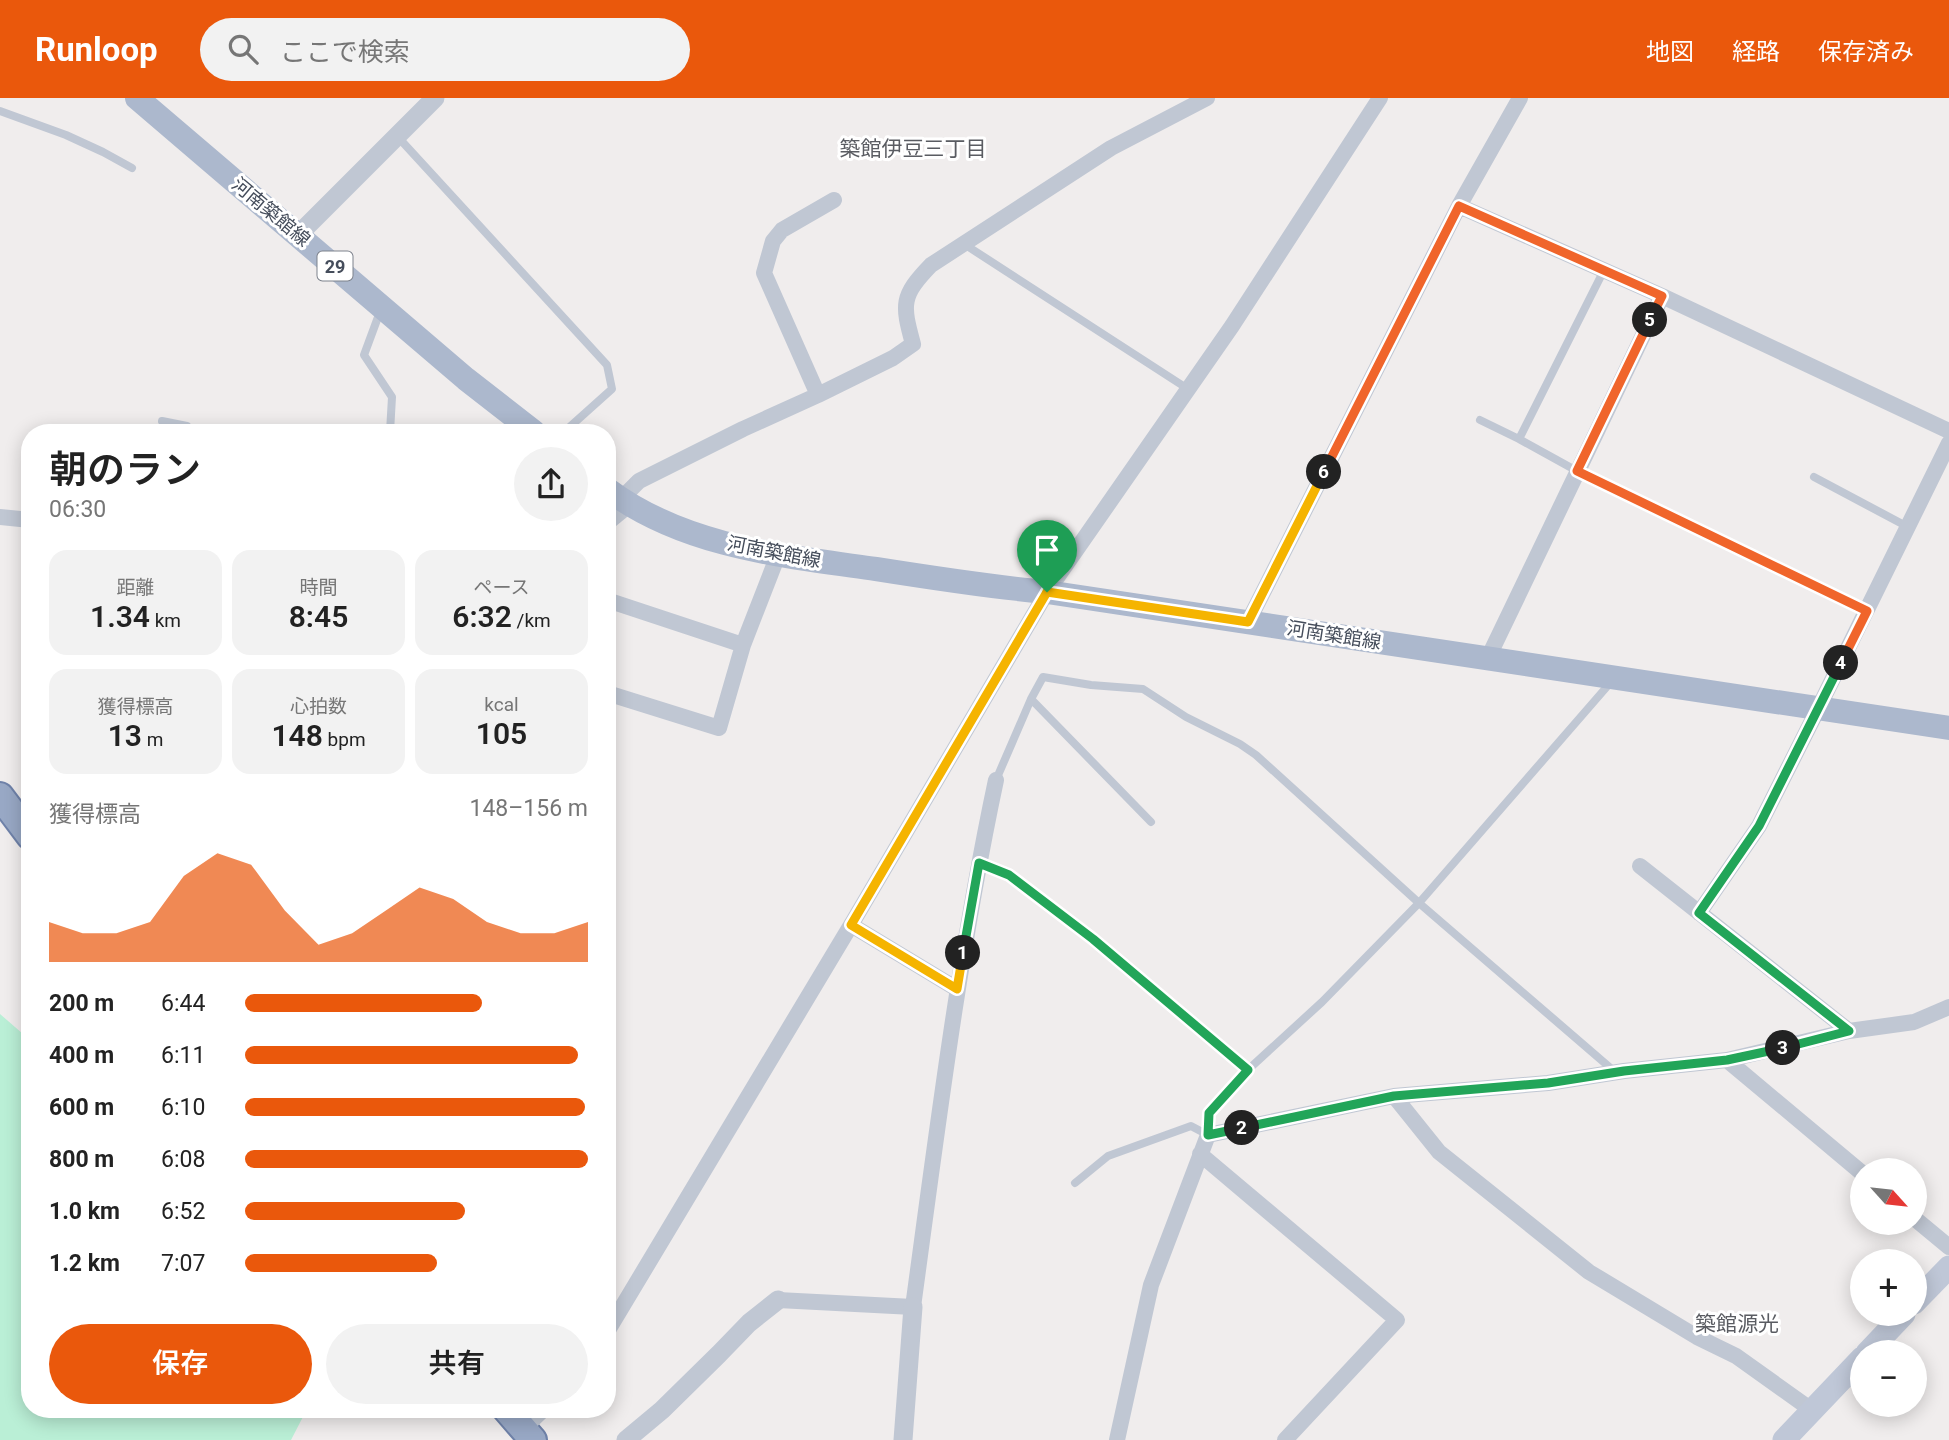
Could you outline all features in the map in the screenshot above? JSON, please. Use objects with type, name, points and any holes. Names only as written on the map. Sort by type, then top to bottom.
[{"type":"highway","points":[[0,796],[21,824]]},
{"type":"highway","points":[[514,1418],[528,1434]]},
{"type":"main road","name":"河南築館線","points":[[137,98],[466,379],[524,424]]},
{"type":"main road","name":"河南築館線","points":[[619,497],[664,523],[696,536],[778,555],[1047,592],[1949,728]]},
{"type":"main road","points":[[1927,1289],[1949,1266]]},
{"type":"main road","points":[[1879,1340],[1893,1326]]},
{"type":"main road","points":[[1784,1440],[1850,1371]]},
{"type":"street","points":[[298,235],[435,98]]},
{"type":"street","points":[[619,497],[639,481],[743,429],[818,396],[892,358],[913,344],[904,312],[912,285],[931,265],[1111,148],[1207,98]]},
{"type":"street","points":[[616,1317],[1047,592],[1240,314],[1380,98]]},
{"type":"street","points":[[1248,622],[1459,206],[1520,98]]},
{"type":"street","points":[[818,396],[764,273],[773,242],[782,230],[834,200]]},
{"type":"street","points":[[1459,206],[1662,296],[1949,431]]},
{"type":"street","points":[[1488,658],[1662,296]]},
{"type":"street","points":[[1699,913],[1759,826],[1949,443]]},
{"type":"street","points":[[0,517],[21,519]]},
{"type":"street","points":[[616,696],[719,728],[743,645],[778,555]]},
{"type":"street","points":[[616,603],[743,645]]},
{"type":"street","points":[[903,1440],[913,1307],[957,989],[996,780]]},
{"type":"street","points":[[1640,866],[1849,1031]]},
{"type":"street","points":[[851,925],[957,989]]},
{"type":"street","points":[[1117,1440],[1151,1285],[1208,1135],[1394,1096],[1548,1083],[1616,1072],[1727,1060],[1849,1031],[1914,1022],[1949,1007]]},
{"type":"street","points":[[1727,1060],[1850,1163]]},
{"type":"street","points":[[1394,1096],[1438,1152],[1589,1272],[1697,1337],[1736,1356],[1813,1410]]},
{"type":"street","points":[[1200,1154],[1397,1320],[1285,1440]]},
{"type":"street","points":[[1927,1229],[1949,1247]]},
{"type":"street","points":[[626,1440],[662,1410],[749,1323],[778,1300],[913,1307]]},
{"type":"street","points":[[528,1434],[538,1418]]},
{"type":"lane","points":[[0,111],[66,135],[132,168]]},
{"type":"lane","points":[[397,136],[607,365],[612,389],[573,424]]},
{"type":"lane","points":[[964,244],[1188,389]]},
{"type":"lane","points":[[1519,439],[1604,270]]},
{"type":"lane","points":[[382,307],[364,355],[392,397],[390,424]]},
{"type":"lane","points":[[1480,420],[1577,471],[1867,611]]},
{"type":"lane","points":[[162,421],[177,424]]},
{"type":"lane","points":[[1814,477],[1908,527]]},
{"type":"lane","points":[[996,780],[1043,677],[1091,685],[1143,688],[1186,717],[1256,755],[1419,903],[1616,1072]]},
{"type":"lane","points":[[1075,1183],[1108,1156],[1191,1126],[1208,1135],[1209,1113],[1248,1070],[1322,1002],[1419,903],[1615,677]]},
{"type":"lane","points":[[1031,699],[1151,822]]},
{"type":"lane","points":[[979,863],[1009,875],[1093,939],[1248,1070]]},
{"type":"green space","points":[[0,1014],[21,1032],[21,1418],[302,1418],[291,1440],[0,1440]]},
{"type":"district","name":"築館伊豆三丁目","points":[[913,149]]},
{"type":"district","name":"築館源光","points":[[1737,1324]]},
{"type":"route","points":[[1459,206],[1662,296],[1577,471],[1867,611],[1759,826],[1699,913],[1849,1031],[1727,1060],[1624,1071],[1548,1083],[1394,1096],[1208,1135],[1209,1113],[1248,1070],[1093,939],[1009,875],[979,863],[957,989],[851,925],[1047,592],[1248,622],[1459,206]]}]
